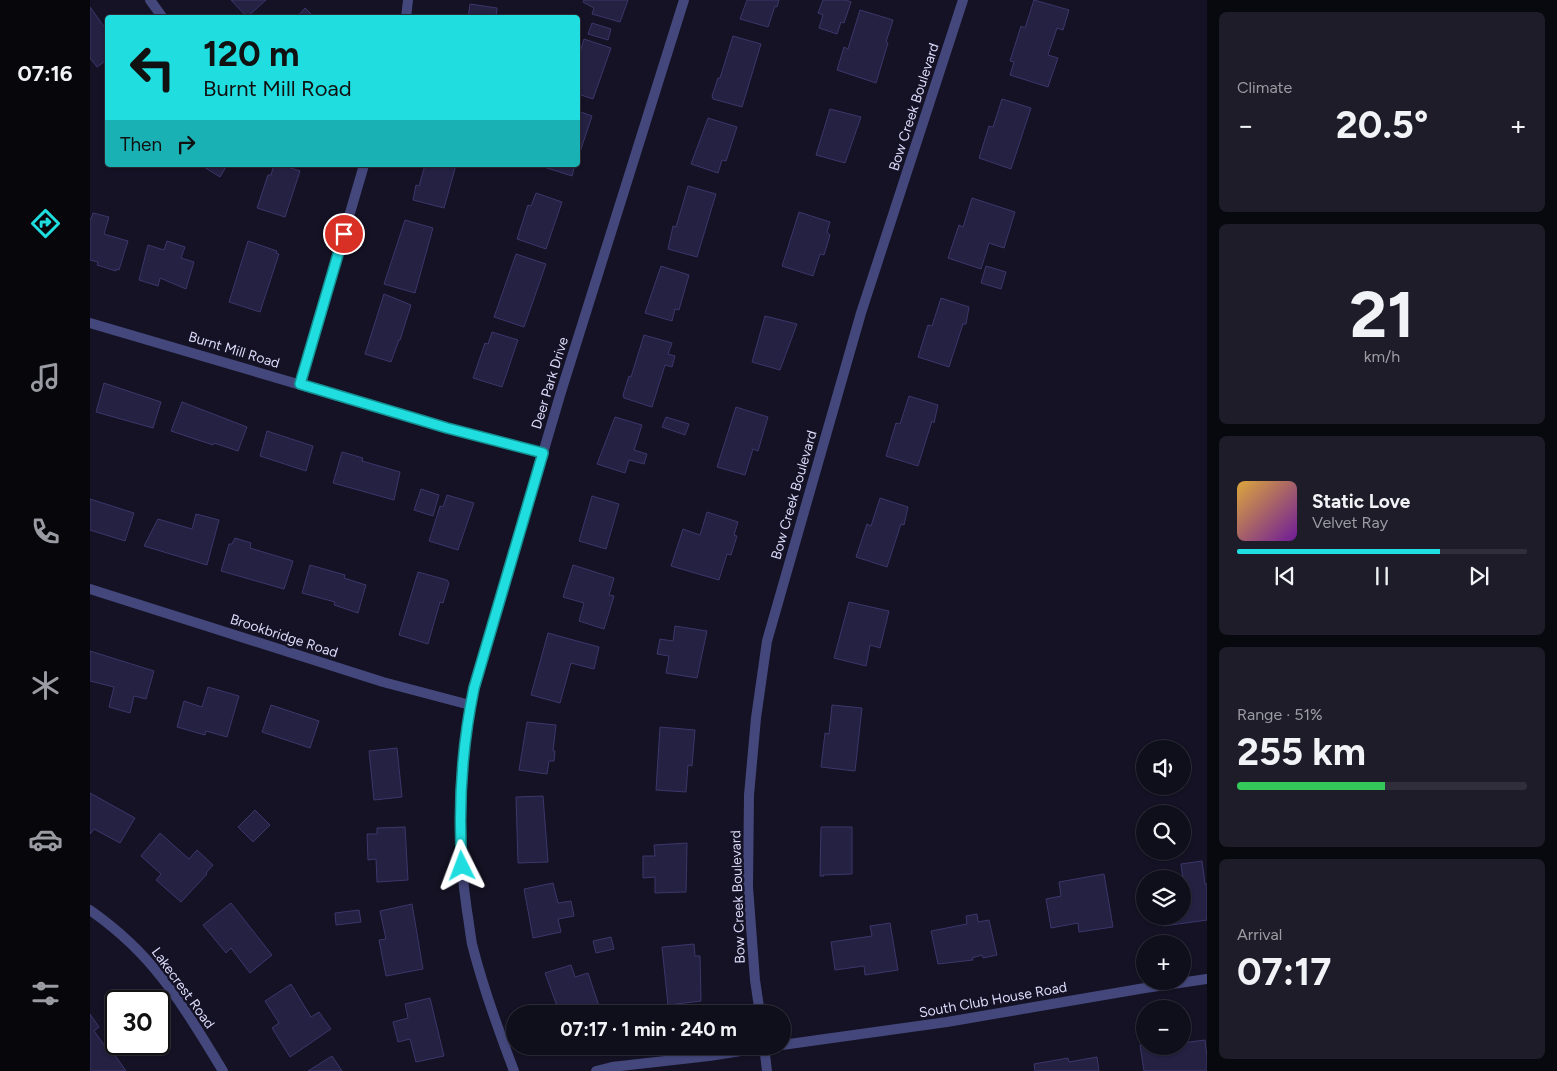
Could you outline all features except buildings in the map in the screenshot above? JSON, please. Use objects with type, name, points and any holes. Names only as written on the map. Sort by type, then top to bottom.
[{"type":"street","points":[[150,0],[161,15]]},
{"type":"street","points":[[406,15],[408,0]]},
{"type":"street","name":"Deer Park Drive","points":[[514,1071],[494,1018],[472,943],[463,885],[460,827],[462,768],[470,705],[564,383],[684,0]]},
{"type":"street","name":"Bow Creek Boulevard","points":[[759,1005],[748,888],[749,795],[756,718],[767,641],[861,313],[963,0]]},
{"type":"street","points":[[300,384],[363,167]]},
{"type":"street","name":"Burnt Mill Road","points":[[90,323],[447,428],[543,453]]},
{"type":"street","name":"Brookbridge Road","points":[[90,589],[383,682],[470,705]]},
{"type":"street","name":"Lakecrest Road","points":[[90,910],[139,951],[162,977],[223,1071]]},
{"type":"street","name":"South Club House Road","points":[[791,1044],[947,1022],[1207,979]]},
{"type":"street","points":[[596,1071],[612,1067],[715,1055]]},
{"type":"street","points":[[767,1055],[767,1071]]},
{"type":"route","points":[[344,234],[300,384],[447,428],[543,453],[470,705],[462,768],[460,827],[462,866]]}]
